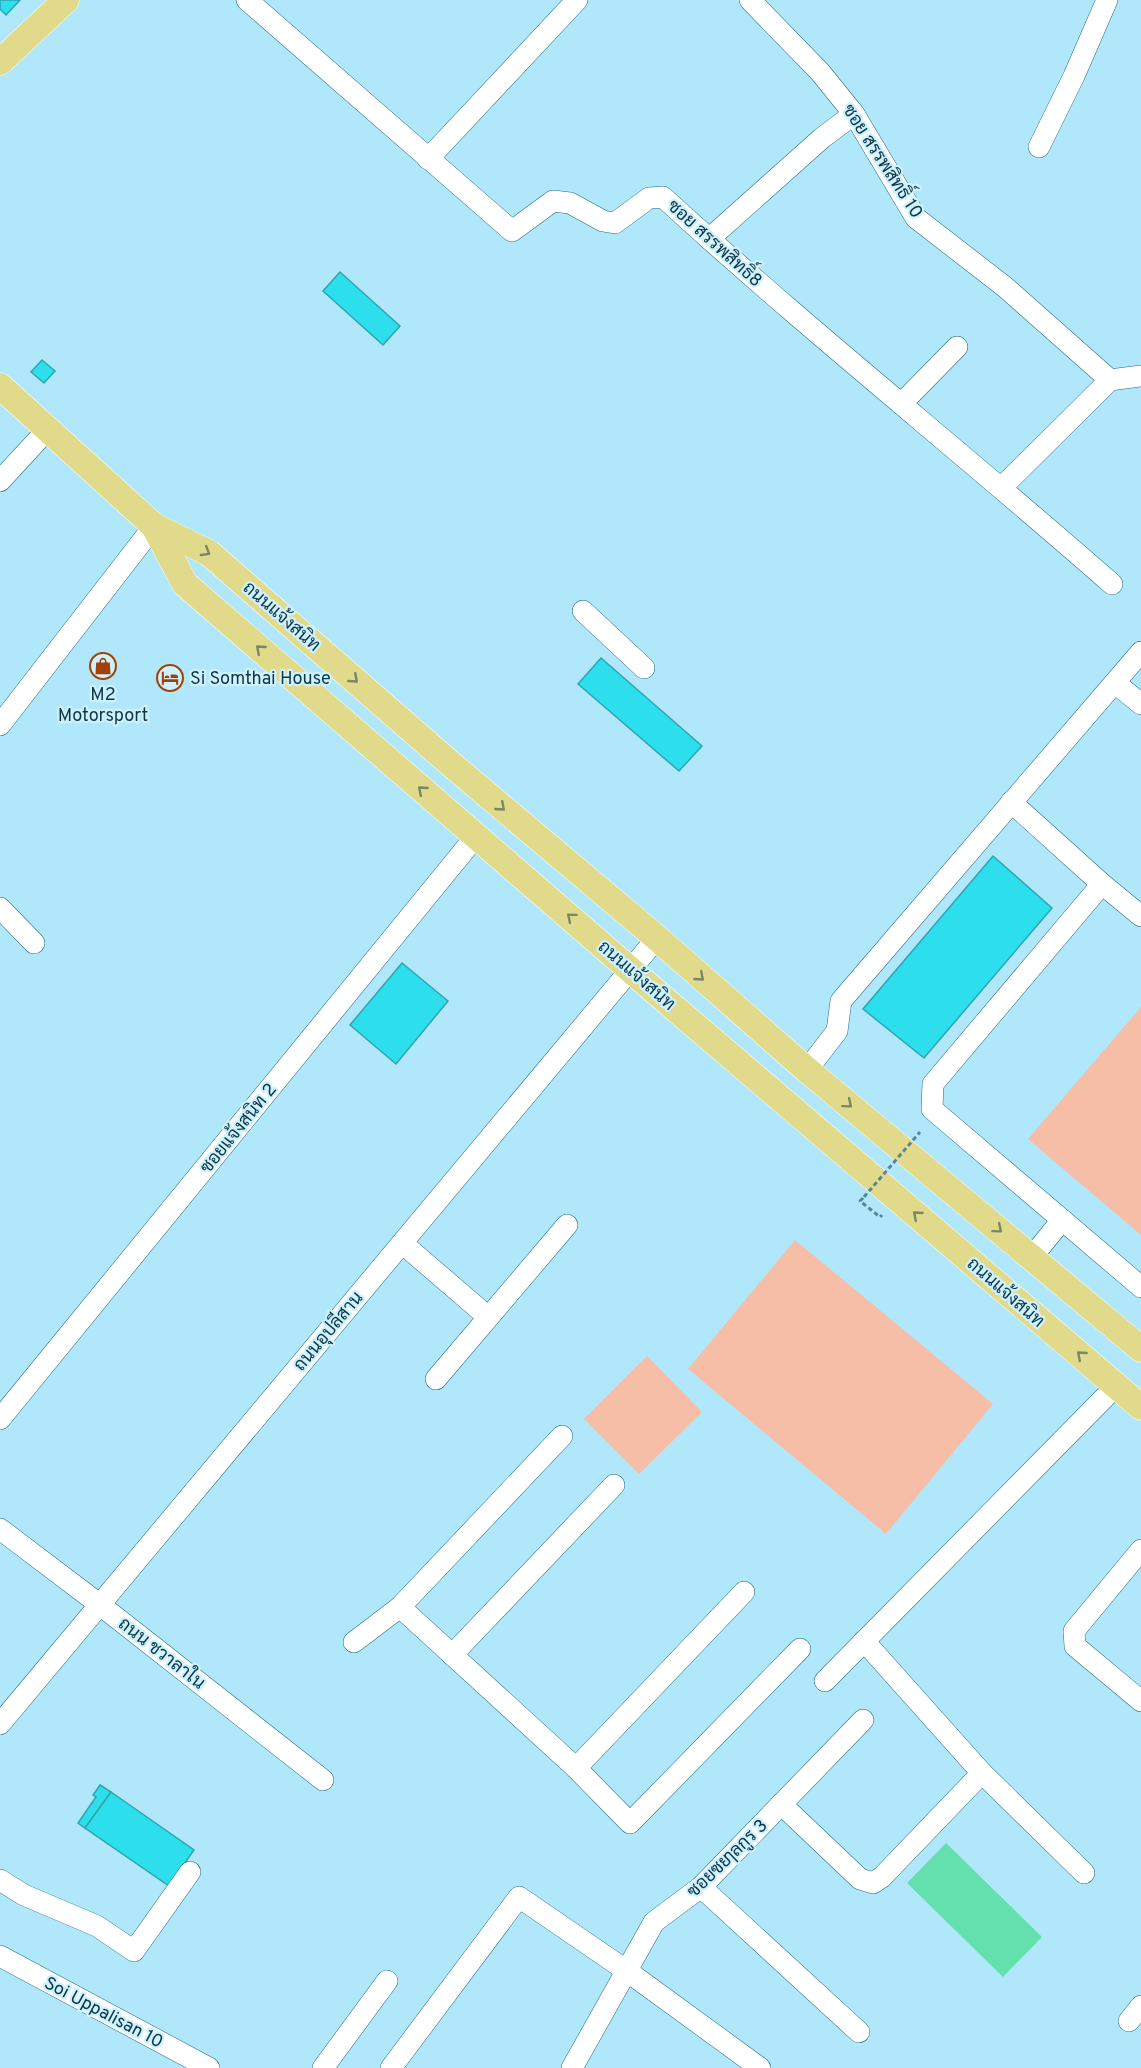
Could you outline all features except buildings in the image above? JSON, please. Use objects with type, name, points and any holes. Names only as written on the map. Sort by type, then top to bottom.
[{"type":"main road","points":[[0,62],[66,0]]},
{"type":"main road","name":"ถนนแจ้งสนิท","points":[[0,386],[154,526],[209,553],[807,1070],[1141,1349]]},
{"type":"main road","name":"ถนนแจ้งสนิท","points":[[154,526],[185,584],[1141,1407]]},
{"type":"street","name":"ซอย สรรพสิทธิ์8","points":[[247,0],[512,231],[553,201],[570,202],[603,221],[615,223],[648,198],[663,197],[1112,584]]},
{"type":"street","points":[[428,159],[577,0]]},
{"type":"street","name":"ซอย สรรพสิทธิ์ 10","points":[[750,0],[820,72],[854,114],[916,218],[1005,287],[1110,380]]},
{"type":"street","points":[[1039,147],[1074,76],[1107,0]]},
{"type":"street","points":[[709,239],[822,138],[854,114]]},
{"type":"street","points":[[901,404],[957,347]]},
{"type":"street","points":[[1002,487],[1110,380],[1141,376]]},
{"type":"street","points":[[0,481],[48,429]]},
{"type":"street","points":[[0,725],[154,526]]},
{"type":"street","points":[[583,611],[644,668]]},
{"type":"street","points":[[807,1070],[837,1031],[841,1001],[1141,652]]},
{"type":"street","points":[[1115,683],[1141,704]]},
{"type":"street","points":[[1011,802],[1141,916]]},
{"type":"street","name":"ซอยแจ้งสนิท 2","points":[[0,1419],[476,836]]},
{"type":"street","points":[[1102,884],[933,1084],[932,1109],[1141,1287]]},
{"type":"street","points":[[0,908],[34,943]]},
{"type":"street","name":"ถนนอุปลีสาน","points":[[0,1724],[657,938]]},
{"type":"street","points":[[1032,1257],[1062,1220]]},
{"type":"street","points":[[436,1379],[487,1316],[567,1225]]},
{"type":"street","points":[[402,1243],[487,1316]]},
{"type":"street","points":[[825,1681],[1116,1386]]},
{"type":"street","points":[[354,1642],[400,1607],[562,1436]]},
{"type":"street","points":[[452,1655],[614,1485]]},
{"type":"street","name":"ถนน ชวาลาใน","points":[[0,1529],[323,1780]]},
{"type":"street","points":[[1141,1551],[1074,1630],[1075,1646],[1141,1701]]},
{"type":"street","points":[[576,1768],[744,1592]]},
{"type":"street","points":[[400,1607],[576,1768],[630,1823],[800,1649]]},
{"type":"street","points":[[864,1641],[982,1773],[1084,1873]]},
{"type":"street","name":"ซอยซยๅลกูร 3","points":[[572,2068],[654,1922],[701,1887],[863,1720]]},
{"type":"street","points":[[780,1804],[860,1879],[873,1882],[889,1869],[982,1773]]},
{"type":"street","points":[[0,1880],[24,1895],[97,1926],[134,1951],[190,1872]]},
{"type":"street","points":[[701,1887],[859,2032]]},
{"type":"street","points":[[391,2068],[519,1897],[627,1971],[732,2060],[759,2068]]},
{"type":"street","name":"Soi Uppalisan 10","points":[[0,1956],[209,2068]]},
{"type":"street","points":[[323,2068],[387,1981]]},
{"type":"path","points":[[864,1197],[922,1131]]},
{"type":"path","points":[[861,1201],[880,1217]]},
{"type":"shaded area","points":[[1141,1007],[1141,1235],[1028,1139]]},
{"type":"shaded area","points":[[795,1240],[993,1404],[886,1534],[688,1369]]},
{"type":"shaded area","points":[[647,1356],[702,1412],[639,1474],[584,1419]]},
{"type":"shaded area","points":[[946,1843],[1042,1937],[1003,1977],[907,1883]]},
{"type":"place","name":"M2 Motorsport","points":[[103,666]]},
{"type":"place","name":"Si Somthai House","points":[[170,678]]}]
